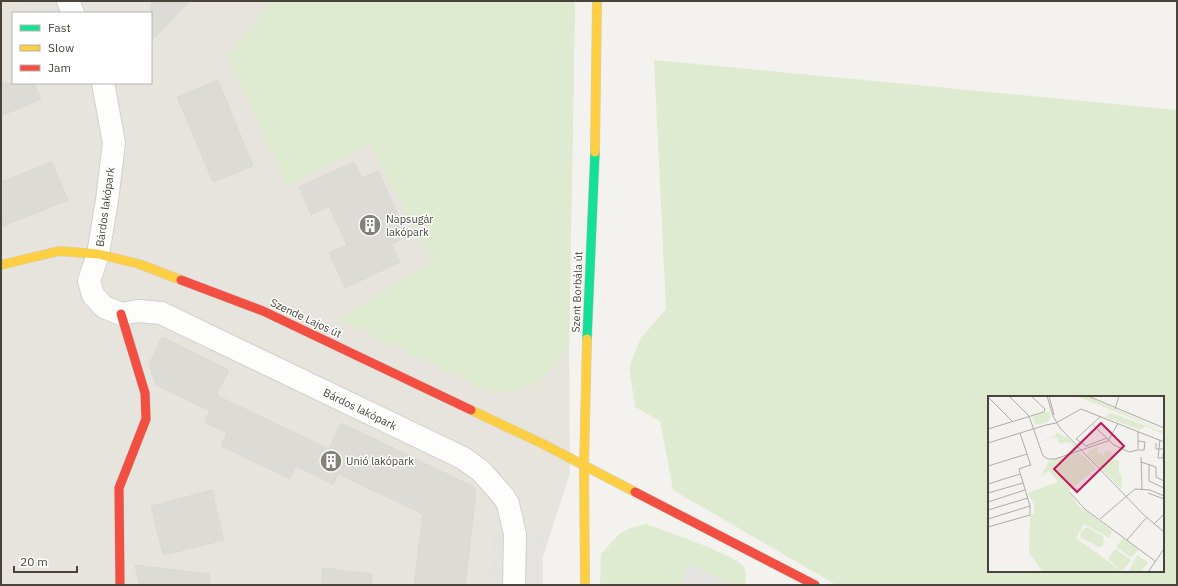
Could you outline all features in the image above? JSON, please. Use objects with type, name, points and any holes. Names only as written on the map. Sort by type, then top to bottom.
[{"type":"street","points":[[68,1],[73,12]]},
{"type":"street","name":"Szent Borbála út","points":[[585,585],[584,466],[587,342],[596,116],[597,1]]},
{"type":"street","name":"Bárdos lakópark","points":[[103,84],[114,144],[108,200],[98,254],[89,281],[93,295],[104,307],[121,314],[138,311],[161,313],[469,462],[481,471],[504,497],[508,504],[515,534],[514,585]]},
{"type":"street","name":"Szende Lajos út","points":[[1,265],[59,250],[98,254],[139,264],[264,311],[543,444],[815,585]]},
{"type":"street","points":[[120,585],[119,488],[146,418],[144,393],[121,314]]},
{"type":"shaded area","points":[[1,1],[575,1],[569,348],[570,473],[543,557],[543,585],[1,585]]},
{"type":"shaded area","points":[[24,1],[61,1],[66,12],[29,12]]},
{"type":"shaded area","points":[[491,532],[543,537],[540,585],[489,585]]},
{"type":"shaded area","points":[[690,564],[732,585],[680,585]]},
{"type":"green space","points":[[271,1],[575,1],[569,348],[537,383],[516,391],[493,394],[340,319],[432,261],[370,144],[288,186],[228,57]]},
{"type":"green space","points":[[654,60],[1177,110],[1177,585],[836,585],[673,490],[660,421],[635,407],[629,367],[641,338],[666,309]]},
{"type":"green space","points":[[646,524],[714,550],[738,562],[745,569],[745,585],[732,585],[690,564],[680,585],[600,585],[601,554],[620,533]]},
{"type":"building","points":[[151,1],[190,1],[152,40]]},
{"type":"building","points":[[218,80],[253,166],[213,182],[177,97]]},
{"type":"building","points":[[1,83],[34,84],[41,99],[1,116]]},
{"type":"building","points":[[52,162],[68,200],[1,227],[1,182]]},
{"type":"building","name":"Napsugár lakópark","points":[[354,162],[362,178],[378,171],[408,236],[391,244],[400,262],[345,288],[329,253],[347,245],[329,206],[311,215],[299,187]]},
{"type":"building","name":"Unió lakópark","points":[[162,337],[229,370],[216,395],[329,449],[341,423],[474,487],[476,493],[465,585],[414,585],[423,514],[338,474],[333,484],[296,466],[290,479],[221,446],[227,433],[204,422],[210,411],[156,385],[149,364]]},
{"type":"building","points":[[212,490],[224,540],[163,555],[151,506]]},
{"type":"building","points":[[135,565],[210,574],[209,585],[139,585]]},
{"type":"building","points":[[323,568],[372,574],[372,585],[321,585]]},
{"type":"traffic: fast","points":[[587,339],[595,152]]},
{"type":"traffic: slow","points":[[595,152],[597,1]]},
{"type":"traffic: slow","points":[[1,265],[59,251],[98,254],[139,264],[181,280]]},
{"type":"traffic: slow","points":[[585,585],[584,466],[587,339]]},
{"type":"traffic: slow","points":[[471,410],[543,444],[635,492]]},
{"type":"traffic: jam","points":[[181,280],[263,311],[471,410]]},
{"type":"traffic: jam","points":[[120,585],[119,488],[146,419],[145,393],[121,314]]},
{"type":"traffic: jam","points":[[635,492],[815,585]]},
{"type":"place","name":"Napsugár lakópark","points":[[370,225]]},
{"type":"place","name":"Unió lakópark","points":[[331,461]]}]
